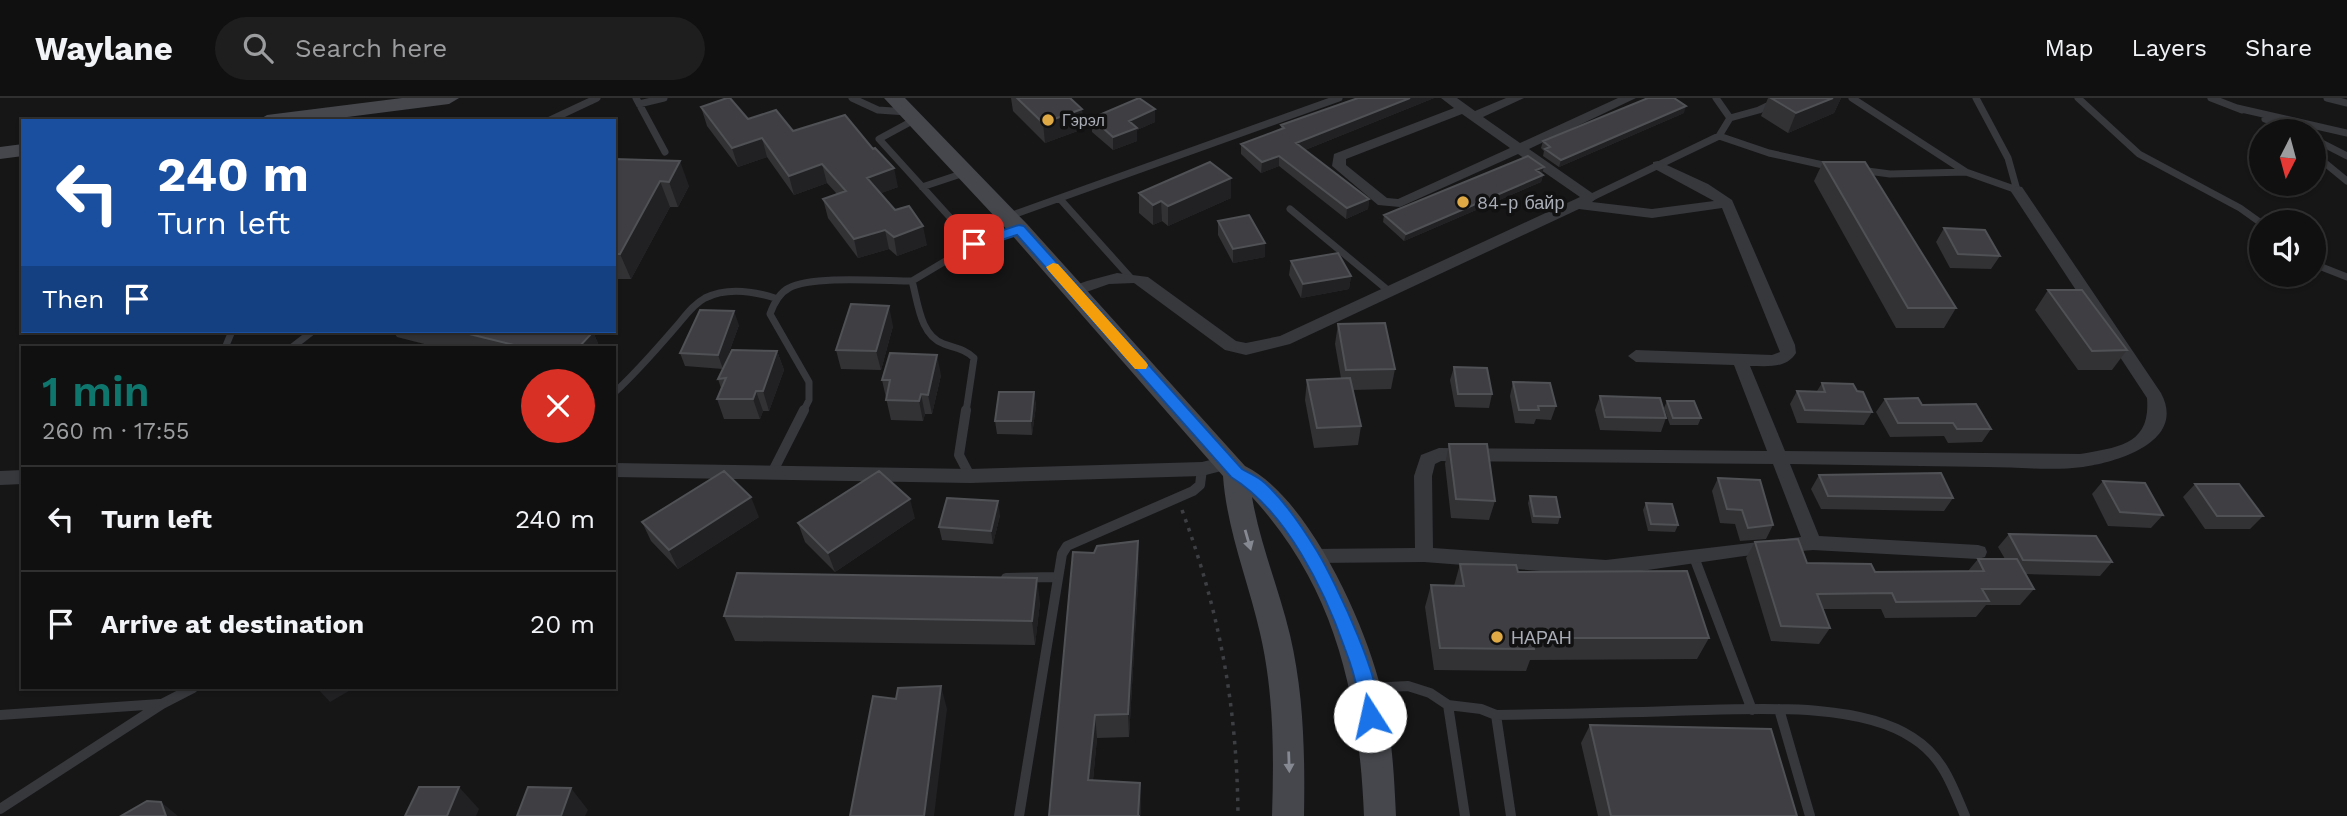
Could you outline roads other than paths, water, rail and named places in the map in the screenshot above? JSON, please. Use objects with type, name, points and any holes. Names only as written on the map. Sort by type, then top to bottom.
[{"type":"main road","points":[[283,119],[449,98]]},
{"type":"main road","points":[[905,110],[1013,223],[1232,468],[1258,486],[1311,556],[1354,649],[1367,689],[1378,768],[1380,816]]},
{"type":"main road","points":[[0,153],[21,150]]},
{"type":"main road","points":[[1232,468],[1237,503],[1275,635],[1286,695],[1289,816]]},
{"type":"street","points":[[1448,98],[1522,149],[1584,201],[1646,215],[1676,214],[1727,203]]},
{"type":"street","points":[[1517,98],[1339,157],[1339,166],[1383,202],[1395,204],[1522,149],[1629,98]]},
{"type":"street","points":[[1636,356],[1772,361],[1784,358],[1788,353],[1727,203],[1703,187],[1658,165]]},
{"type":"street","points":[[1424,555],[1423,476],[1427,460],[1439,454],[1779,460],[2080,461],[2119,453],[2143,439],[2156,419],[2155,397],[2017,190]]},
{"type":"street","points":[[1075,292],[1114,278],[1130,276],[1143,281],[1231,346],[1246,349],[1284,340],[1584,201]]},
{"type":"street","points":[[1740,361],[1813,543]]},
{"type":"street","points":[[616,470],[970,476],[1232,468]]},
{"type":"street","points":[[0,478],[21,477]]},
{"type":"street","points":[[1311,556],[1424,555],[1606,568],[1744,549],[1813,543],[1978,552]]},
{"type":"lane","points":[[552,119],[597,98]]},
{"type":"lane","points":[[664,98],[638,101],[665,152]]},
{"type":"lane","points":[[852,98],[878,110],[905,110]]},
{"type":"lane","points":[[773,471],[809,400],[809,382],[770,314],[775,298],[790,286],[806,282],[912,281],[974,244],[1060,199],[1339,98]]},
{"type":"lane","points":[[1716,98],[1730,118]]},
{"type":"lane","points":[[1584,201],[1719,136],[1730,118],[1759,110],[1784,98]]},
{"type":"lane","points":[[1852,98],[1966,173],[2017,190],[2018,184],[2012,167],[1976,98]]},
{"type":"lane","points":[[2078,98],[2139,154],[2249,214]]},
{"type":"lane","points":[[2211,98],[2264,118]]},
{"type":"lane","points":[[2327,98],[2347,103]]},
{"type":"lane","points":[[2237,108],[2347,133]]},
{"type":"lane","points":[[905,110],[879,139],[974,244]]},
{"type":"lane","points":[[1719,136],[1769,153],[1838,167]]},
{"type":"lane","points":[[2326,145],[2347,156]]},
{"type":"lane","points":[[2326,164],[2347,181]]},
{"type":"lane","points":[[1851,169],[1890,174],[1966,173]]},
{"type":"lane","points":[[922,187],[964,173]]},
{"type":"lane","points":[[1060,199],[1130,276]]},
{"type":"lane","points":[[1290,209],[1390,292]]},
{"type":"lane","points":[[2326,269],[2347,277]]},
{"type":"lane","points":[[912,281],[928,333],[935,340],[969,351],[974,358],[959,455],[970,476]]},
{"type":"lane","points":[[616,391],[632,378],[683,319],[706,297],[724,292],[758,293],[775,298]]},
{"type":"lane","points":[[293,346],[310,333]]},
{"type":"lane","points":[[1020,816],[1056,577],[1062,554],[1067,546],[1178,498],[1200,485],[1202,469]]},
{"type":"lane","points":[[1694,557],[1752,710]]},
{"type":"lane","points":[[992,578],[1056,577]]},
{"type":"lane","points":[[1367,689],[1388,684],[1414,687],[1432,694],[1448,705],[1480,706],[1496,715],[1779,709],[1826,713],[1892,726],[1918,739],[1943,765],[1965,816]]},
{"type":"lane","points":[[0,809],[162,704],[191,689]]},
{"type":"lane","points":[[0,715],[162,704]]},
{"type":"lane","points":[[1448,705],[1465,816]]},
{"type":"lane","points":[[1779,709],[1810,816]]},
{"type":"lane","points":[[1496,715],[1511,816]]},
{"type":"place","name":"Гэрэл","points":[[1048,120]]},
{"type":"place","name":"84-р байр","points":[[1463,202]]},
{"type":"place","name":"НАРАН","points":[[1497,637]]}]
